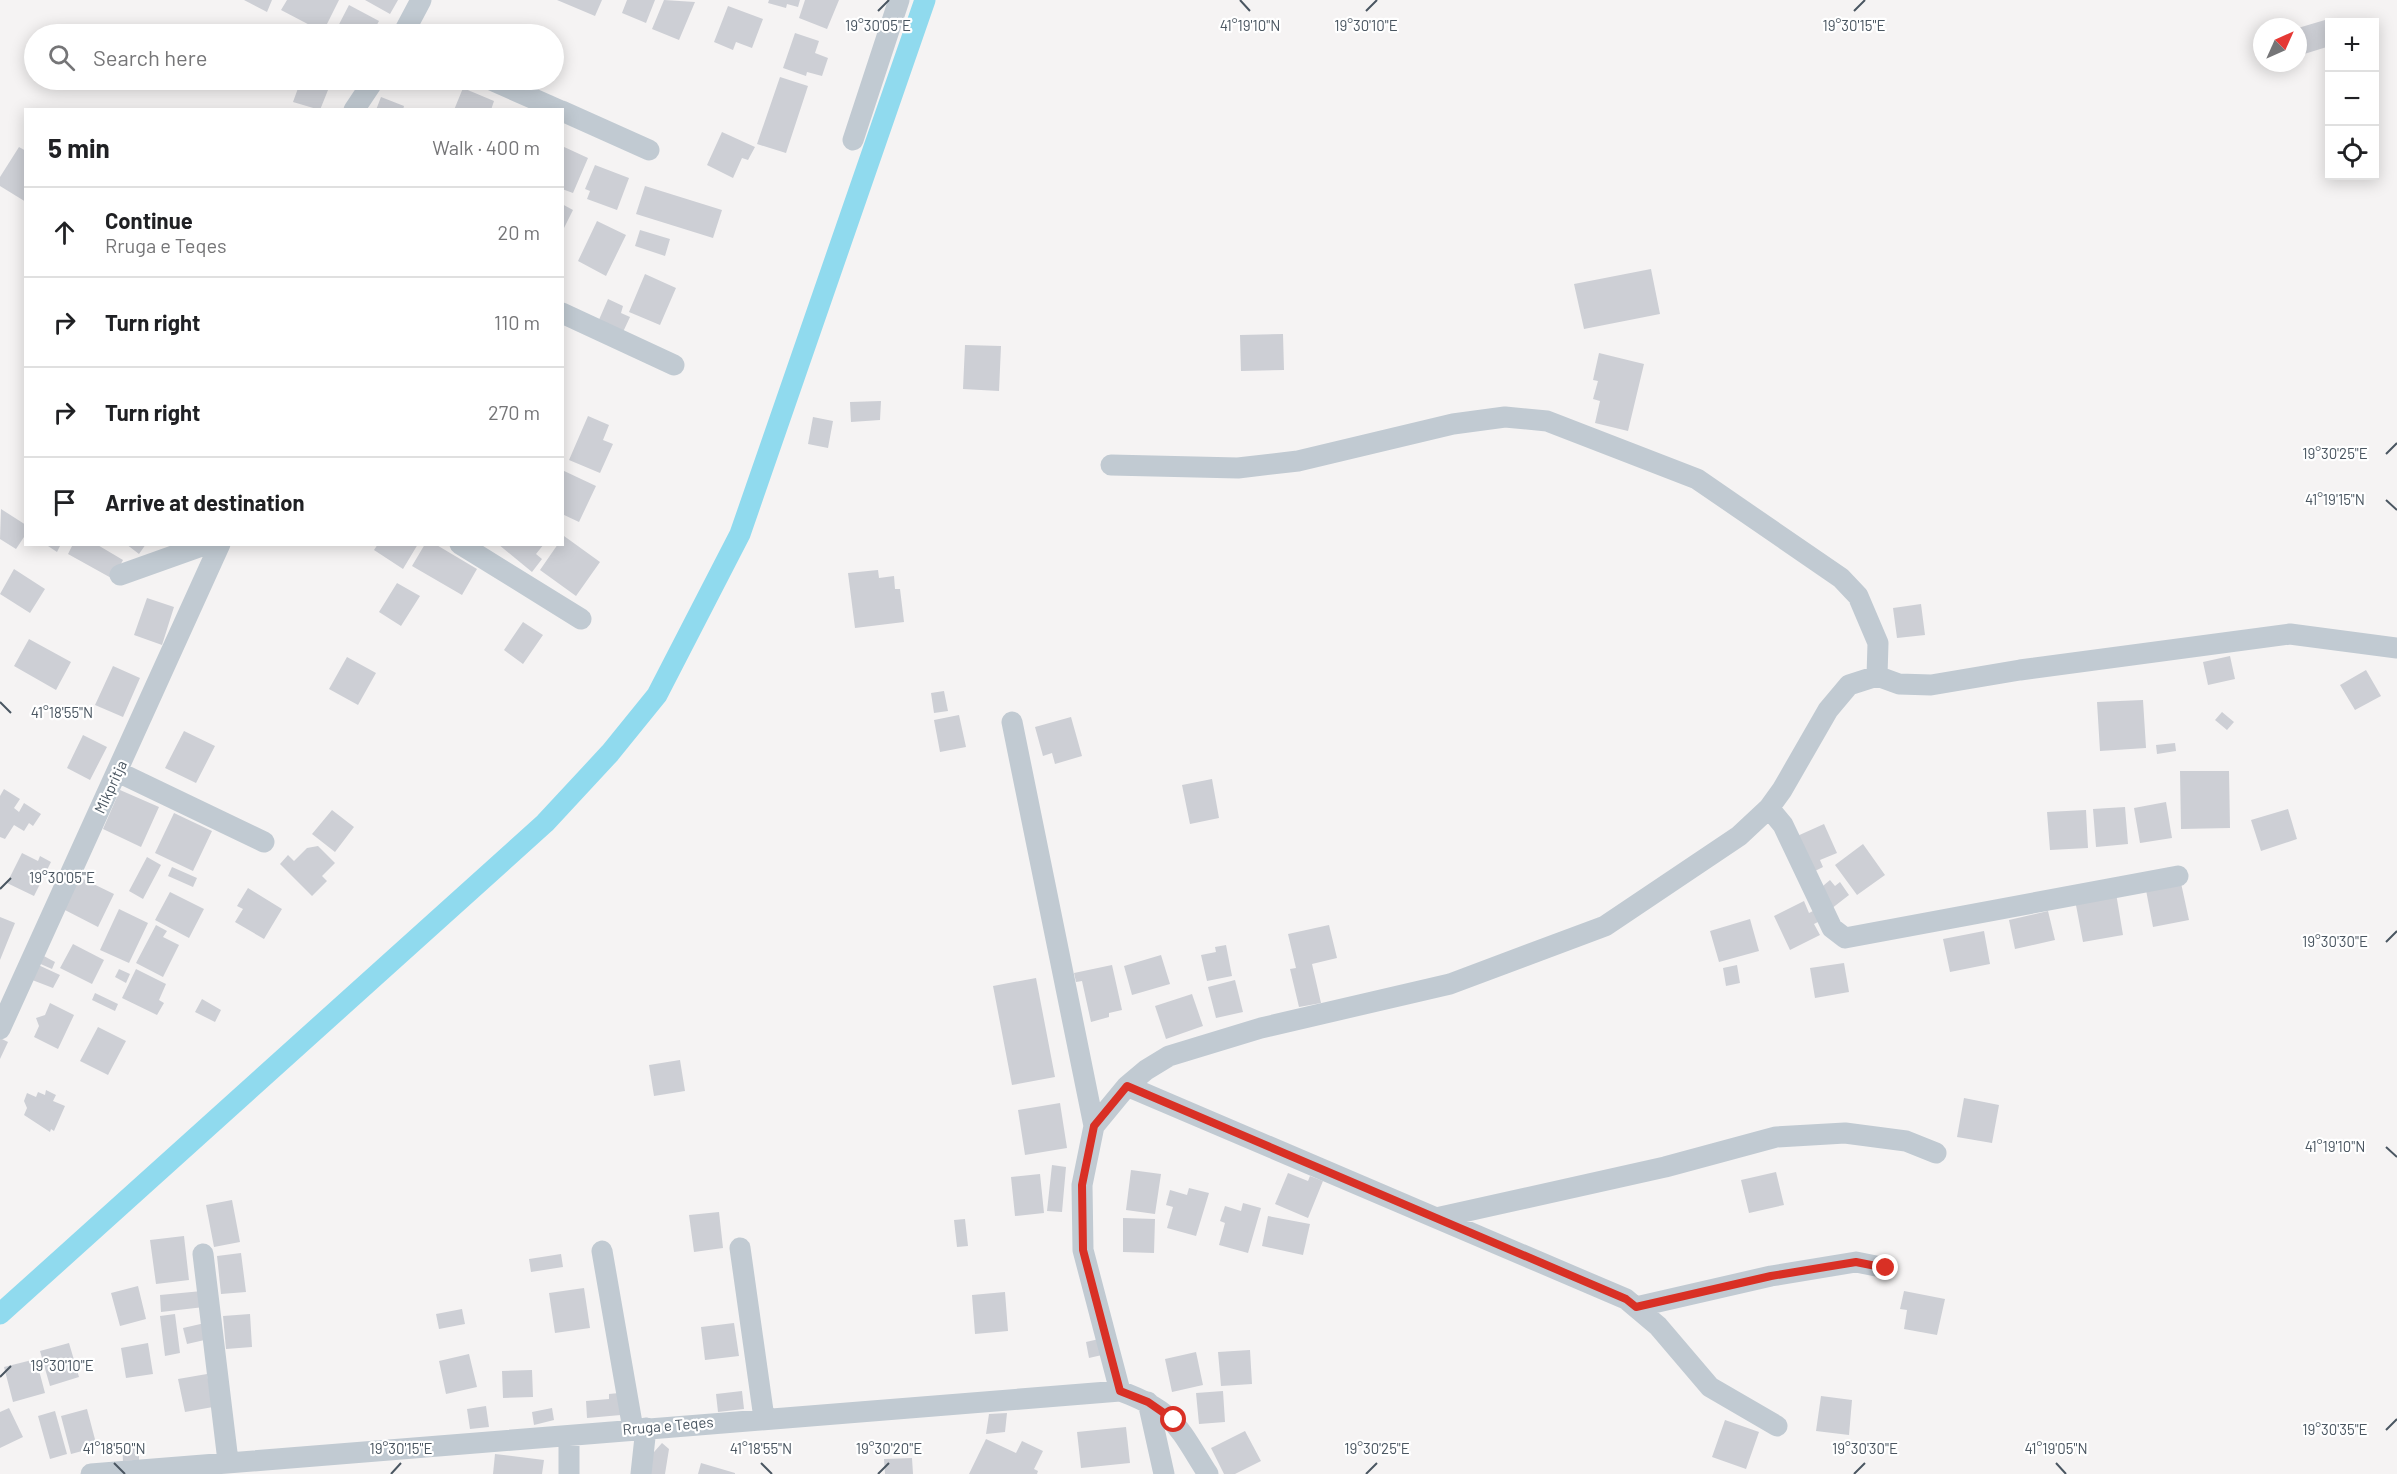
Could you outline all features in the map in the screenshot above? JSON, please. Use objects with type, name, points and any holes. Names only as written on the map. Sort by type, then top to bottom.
[{"type":"street","points":[[408,24],[421,0]]},
{"type":"street","points":[[853,140],[899,0]]},
{"type":"street","points":[[355,108],[367,90]]},
{"type":"street","points":[[514,90],[556,108]]},
{"type":"street","points":[[564,111],[649,150]]},
{"type":"street","points":[[564,315],[674,365]]},
{"type":"street","points":[[1111,465],[1238,468],[1298,461],[1453,424],[1504,417],[1547,421],[1697,479],[1841,578],[1858,596],[1878,643],[1877,676]]},
{"type":"street","points":[[120,575],[201,546]]},
{"type":"street","name":"Mikpritja","points":[[0,1029],[219,546]]},
{"type":"street","points":[[463,546],[581,619]]},
{"type":"street","points":[[1094,1126],[1127,1086],[1169,1056],[1212,1042],[1450,984],[1605,926],[1739,836],[1769,808],[1782,790],[1828,710],[1849,685],[1877,676],[1899,684],[1931,685],[2019,670],[2290,634],[2397,648]]},
{"type":"street","points":[[1012,722],[1094,1126],[1082,1185],[1083,1250],[1120,1391]]},
{"type":"street","points":[[118,772],[264,842]]},
{"type":"street","points":[[1769,808],[1783,825],[1832,928],[1845,938],[2178,876]]},
{"type":"street","points":[[1127,1086],[1626,1299],[1658,1326],[1710,1387],[1777,1426]]},
{"type":"street","points":[[1436,1218],[1665,1167],[1776,1137],[1845,1133],[1906,1141],[1936,1153]]},
{"type":"street","points":[[740,1248],[764,1418]]},
{"type":"street","points":[[602,1251],[640,1429],[640,1474]]},
{"type":"street","points":[[203,1254],[228,1461]]},
{"type":"street","points":[[1636,1307],[1771,1276],[1856,1262],[1886,1268]]},
{"type":"street","name":"Rruga e Teqes","points":[[93,1474],[228,1461],[367,1454],[764,1418],[1120,1391],[1148,1402],[1174,1420],[1208,1474]]},
{"type":"street","points":[[1148,1402],[1164,1474]]},
{"type":"street","points":[[569,1436],[569,1474]]},
{"type":"building","points":[[244,0],[272,0],[267,12]]},
{"type":"building","points":[[287,0],[339,0],[327,24],[308,24],[281,10]]},
{"type":"building","points":[[365,0],[398,0],[390,14]]},
{"type":"building","points":[[557,0],[602,0],[595,16]]},
{"type":"building","points":[[627,0],[655,0],[646,23],[622,13]]},
{"type":"building","points":[[664,0],[695,2],[679,40],[652,29]]},
{"type":"building","points":[[769,0],[800,0],[798,7],[787,4],[786,8],[768,3]]},
{"type":"building","points":[[805,0],[839,0],[827,29],[799,18]]},
{"type":"building","points":[[349,5],[379,21],[377,24],[339,24]]},
{"type":"building","points":[[728,6],[763,19],[752,48],[736,42],[733,50],[714,42]]},
{"type":"building","points":[[2325,20],[2325,48],[2307,53],[2307,25]]},
{"type":"building","points":[[795,33],[819,41],[815,53],[828,58],[822,76],[807,72],[806,76],[783,68]]},
{"type":"building","points":[[780,77],[808,86],[786,153],[757,144]]},
{"type":"building","points":[[297,90],[328,90],[321,108],[293,102]]},
{"type":"building","points":[[462,90],[468,90],[494,101],[492,108],[455,108]]},
{"type":"building","points":[[381,97],[404,106],[404,108],[377,108]]},
{"type":"building","points":[[722,132],[755,147],[748,160],[742,158],[733,178],[707,165]]},
{"type":"building","points":[[19,147],[24,150],[24,201],[0,186],[0,177]]},
{"type":"building","points":[[564,147],[588,158],[573,193],[564,190]]},
{"type":"building","points":[[595,165],[629,178],[617,210],[587,199],[590,191],[585,189]]},
{"type":"building","points":[[645,186],[722,210],[713,238],[636,214]]},
{"type":"building","points":[[564,205],[573,210],[564,228]]},
{"type":"building","points":[[597,221],[626,235],[606,276],[578,261]]},
{"type":"building","points":[[640,230],[670,239],[665,256],[635,246]]},
{"type":"building","points":[[1651,269],[1660,314],[1584,329],[1574,284]]},
{"type":"building","points":[[645,274],[676,288],[660,325],[629,312]]},
{"type":"building","points":[[608,299],[623,306],[621,313],[630,317],[623,332],[598,322]]},
{"type":"building","points":[[1283,334],[1284,370],[1241,371],[1240,335]]},
{"type":"building","points":[[965,345],[1001,346],[999,391],[963,389]]},
{"type":"building","points":[[1599,353],[1644,364],[1628,431],[1595,423],[1600,401],[1593,399],[1598,381],[1593,380]]},
{"type":"building","points":[[881,401],[880,420],[851,422],[850,402]]},
{"type":"building","points":[[588,416],[609,425],[603,440],[613,444],[600,473],[569,460]]},
{"type":"building","points":[[813,417],[833,421],[828,448],[808,444]]},
{"type":"building","points":[[564,471],[596,486],[579,522],[564,515]]},
{"type":"building","points":[[1,509],[24,524],[24,537],[16,549],[0,539]]},
{"type":"building","points":[[564,536],[600,562],[576,596],[540,570],[557,546],[564,546]]},
{"type":"building","points":[[48,546],[60,546],[57,552]]},
{"type":"building","points":[[72,546],[99,546],[123,560],[113,579],[68,554]]},
{"type":"building","points":[[129,546],[145,546],[139,554]]},
{"type":"building","points":[[377,546],[417,546],[403,569],[374,550]]},
{"type":"building","points":[[424,546],[438,546],[477,569],[462,595],[412,566]]},
{"type":"building","points":[[500,546],[542,546],[536,554],[542,559],[532,572]]},
{"type":"building","points":[[14,569],[45,589],[30,613],[0,594]]},
{"type":"building","points":[[878,570],[879,578],[894,576],[895,589],[900,589],[904,622],[855,628],[848,573]]},
{"type":"building","points":[[397,583],[420,596],[401,626],[379,612]]},
{"type":"building","points":[[147,598],[174,607],[162,645],[134,635]]},
{"type":"building","points":[[1921,604],[1925,635],[1897,638],[1893,608]]},
{"type":"building","points":[[523,622],[543,635],[523,664],[504,650]]},
{"type":"building","points":[[29,639],[71,662],[56,690],[14,666]]},
{"type":"building","points":[[2230,656],[2235,679],[2208,685],[2203,662]]},
{"type":"building","points":[[347,657],[376,673],[358,705],[329,689]]},
{"type":"building","points":[[113,666],[140,678],[123,717],[95,705]]},
{"type":"building","points":[[2366,670],[2381,696],[2355,710],[2340,685]]},
{"type":"building","points":[[944,691],[948,711],[934,713],[931,693]]},
{"type":"building","points":[[2143,700],[2146,748],[2100,751],[2097,702]]},
{"type":"building","points":[[2222,712],[2234,722],[2227,730],[2215,720]]},
{"type":"building","points":[[959,715],[966,747],[940,752],[934,720]]},
{"type":"building","points":[[1071,717],[1082,756],[1055,764],[1052,753],[1043,756],[1035,727]]},
{"type":"building","points":[[184,731],[215,746],[196,783],[165,768]]},
{"type":"building","points":[[83,735],[107,747],[90,780],[67,768]]},
{"type":"building","points":[[2175,743],[2176,751],[2157,754],[2156,745]]},
{"type":"building","points":[[2180,771],[2229,771],[2230,828],[2181,829]]},
{"type":"building","points":[[1212,779],[1219,818],[1190,824],[1182,785]]},
{"type":"building","points":[[4,789],[20,799],[14,808],[19,812],[24,803],[41,814],[33,826],[29,823],[24,831],[14,825],[5,839],[0,837],[0,796]]},
{"type":"building","points":[[120,790],[159,807],[141,847],[103,829]]},
{"type":"building","points":[[2166,802],[2172,838],[2140,843],[2134,808]]},
{"type":"building","points":[[2125,807],[2128,844],[2096,847],[2093,809]]},
{"type":"building","points":[[2288,809],[2297,839],[2261,851],[2251,820]]},
{"type":"building","points":[[332,810],[354,827],[335,852],[312,834]]},
{"type":"building","points":[[2086,810],[2088,848],[2050,850],[2047,812]]},
{"type":"building","points":[[174,813],[212,831],[193,871],[155,853]]},
{"type":"building","points":[[1824,824],[1837,853],[1820,860],[1823,867],[1811,873],[1795,837]]},
{"type":"building","points":[[1863,844],[1885,875],[1857,895],[1835,865]]},
{"type":"building","points":[[318,846],[335,863],[322,876],[327,881],[312,896],[280,864],[288,855],[294,861],[307,848]]},
{"type":"building","points":[[22,853],[38,861],[40,856],[51,862],[34,896],[7,883]]},
{"type":"building","points":[[147,857],[161,865],[143,899],[129,891]]},
{"type":"building","points":[[172,867],[197,878],[193,887],[168,876]]},
{"type":"building","points":[[79,877],[114,894],[98,927],[63,909]]},
{"type":"building","points":[[1830,880],[1835,886],[1840,882],[1849,895],[1831,909],[1817,891]]},
{"type":"building","points":[[2181,883],[2189,920],[2153,927],[2146,890]]},
{"type":"building","points":[[248,888],[282,909],[264,939],[235,922],[243,909],[237,906]]},
{"type":"building","points":[[170,892],[204,909],[189,938],[155,920]]},
{"type":"building","points":[[2116,893],[2123,935],[2083,942],[2075,900]]},
{"type":"building","points":[[1804,901],[1809,913],[1817,909],[1822,920],[1814,924],[1820,935],[1790,950],[1774,916]]},
{"type":"building","points":[[119,909],[148,923],[129,963],[100,950]]},
{"type":"building","points":[[2048,911],[2055,940],[2015,949],[2009,920]]},
{"type":"building","points":[[0,917],[15,923],[0,960]]},
{"type":"building","points":[[1750,919],[1759,951],[1719,962],[1710,931]]},
{"type":"building","points":[[156,925],[167,931],[163,937],[179,945],[163,977],[136,963]]},
{"type":"building","points":[[1329,925],[1337,958],[1312,964],[1321,1003],[1299,1007],[1290,969],[1296,968],[1288,934]]},
{"type":"building","points":[[1984,931],[1990,964],[1950,972],[1943,939]]},
{"type":"building","points":[[73,944],[104,960],[92,984],[60,968]]},
{"type":"building","points":[[1226,945],[1232,976],[1207,981],[1201,955],[1216,952],[1215,947]]},
{"type":"building","points":[[40,954],[55,962],[52,969],[36,962]]},
{"type":"building","points":[[1161,955],[1170,984],[1132,995],[1124,966]]},
{"type":"building","points":[[34,963],[60,975],[53,988],[27,978]]},
{"type":"building","points":[[1844,963],[1849,992],[1815,998],[1810,968]]},
{"type":"building","points":[[1112,965],[1122,1010],[1109,1013],[1109,1017],[1091,1022],[1082,981],[1076,982],[1074,973]]},
{"type":"building","points":[[1737,965],[1740,983],[1726,986],[1723,968]]},
{"type":"building","points":[[119,969],[130,974],[126,983],[115,977]]},
{"type":"building","points":[[136,969],[166,984],[159,1000],[164,1003],[157,1015],[122,998]]},
{"type":"building","points":[[1036,978],[1055,1077],[1012,1085],[993,986]]},
{"type":"building","points":[[1235,980],[1243,1012],[1216,1018],[1208,987]]},
{"type":"building","points":[[95,993],[118,1004],[115,1011],[92,1000]]},
{"type":"building","points":[[1192,994],[1203,1026],[1166,1039],[1155,1006]]},
{"type":"building","points":[[202,999],[221,1010],[215,1022],[195,1012]]},
{"type":"building","points":[[50,1003],[74,1015],[58,1049],[34,1037],[39,1026],[36,1018],[45,1015]]},
{"type":"building","points":[[98,1027],[126,1041],[108,1075],[80,1061]]},
{"type":"building","points":[[0,1038],[8,1042],[0,1059]]},
{"type":"building","points":[[680,1060],[685,1091],[654,1096],[649,1065]]},
{"type":"building","points":[[46,1090],[56,1095],[53,1101],[65,1106],[54,1131],[51,1129],[50,1132],[24,1115],[27,1108],[24,1101],[27,1093],[36,1097],[38,1092],[45,1095]]},
{"type":"building","points":[[1964,1098],[1999,1105],[1992,1143],[1957,1137]]},
{"type":"building","points":[[1060,1103],[1067,1148],[1025,1155],[1018,1110]]},
{"type":"building","points":[[1052,1165],[1066,1167],[1062,1212],[1047,1211]]},
{"type":"building","points":[[1131,1170],[1161,1174],[1155,1214],[1126,1210]]},
{"type":"building","points":[[1776,1172],[1784,1205],[1749,1213],[1741,1180]]},
{"type":"building","points":[[1288,1173],[1308,1181],[1310,1176],[1323,1181],[1308,1218],[1275,1204]]},
{"type":"building","points":[[1040,1174],[1044,1213],[1015,1216],[1011,1177]]},
{"type":"building","points":[[1189,1188],[1209,1193],[1196,1236],[1167,1228],[1173,1207],[1166,1205],[1170,1190],[1187,1195]]},
{"type":"building","points":[[232,1200],[240,1242],[214,1247],[206,1205]]},
{"type":"building","points":[[1243,1203],[1261,1208],[1248,1253],[1219,1245],[1225,1223],[1220,1221],[1225,1206],[1241,1211]]},
{"type":"building","points":[[719,1212],[723,1248],[694,1252],[689,1215]]},
{"type":"building","points":[[1268,1216],[1310,1224],[1303,1255],[1262,1246]]},
{"type":"building","points":[[1123,1218],[1155,1219],[1154,1253],[1123,1252]]},
{"type":"building","points":[[965,1219],[968,1246],[957,1247],[954,1220]]},
{"type":"building","points":[[184,1236],[189,1280],[156,1284],[150,1240]]},
{"type":"building","points":[[241,1253],[246,1292],[221,1294],[217,1256]]},
{"type":"building","points":[[561,1254],[563,1267],[531,1272],[529,1259]]},
{"type":"building","points":[[138,1286],[146,1319],[120,1326],[111,1293]]},
{"type":"building","points":[[584,1288],[590,1328],[555,1333],[549,1293]]},
{"type":"building","points":[[202,1291],[204,1307],[161,1312],[160,1295]]},
{"type":"building","points":[[1904,1291],[1945,1299],[1937,1335],[1904,1329],[1907,1310],[1900,1309]]},
{"type":"building","points":[[1005,1292],[1008,1331],[975,1334],[972,1295]]},
{"type":"building","points":[[462,1309],[465,1324],[439,1329],[436,1314]]},
{"type":"building","points":[[175,1314],[180,1353],[165,1356],[160,1316]]},
{"type":"building","points":[[250,1314],[252,1347],[226,1349],[223,1316]]},
{"type":"building","points":[[205,1323],[209,1339],[187,1344],[183,1328]]},
{"type":"building","points":[[734,1323],[739,1356],[705,1360],[701,1327]]},
{"type":"building","points":[[1099,1339],[1102,1355],[1089,1358],[1086,1342]]},
{"type":"building","points":[[69,1343],[79,1377],[50,1386],[40,1351]]},
{"type":"building","points":[[148,1343],[153,1374],[126,1378],[121,1348]]},
{"type":"building","points":[[1250,1350],[1252,1384],[1221,1386],[1218,1352]]},
{"type":"building","points":[[1196,1352],[1203,1385],[1172,1392],[1165,1359]]},
{"type":"building","points":[[469,1354],[477,1387],[446,1394],[439,1361]]},
{"type":"building","points":[[36,1359],[45,1393],[13,1402],[4,1367]]},
{"type":"building","points":[[532,1370],[533,1397],[503,1398],[502,1371]]},
{"type":"building","points":[[207,1374],[213,1407],[185,1412],[178,1379]]},
{"type":"building","points":[[742,1391],[744,1409],[718,1412],[716,1394]]},
{"type":"building","points":[[1223,1391],[1225,1422],[1199,1424],[1196,1393]]},
{"type":"building","points":[[619,1393],[621,1415],[587,1418],[586,1401],[609,1399],[609,1394]]},
{"type":"building","points":[[1821,1396],[1852,1400],[1849,1435],[1816,1431]]},
{"type":"building","points":[[486,1406],[489,1427],[470,1429],[467,1409]]},
{"type":"building","points":[[9,1408],[23,1437],[0,1448],[0,1412]]},
{"type":"building","points":[[552,1408],[554,1420],[534,1425],[532,1412]]},
{"type":"building","points":[[87,1409],[97,1447],[71,1454],[61,1416]]},
{"type":"building","points":[[55,1411],[67,1454],[50,1459],[38,1416]]},
{"type":"building","points":[[1007,1413],[1005,1432],[986,1434],[989,1414]]},
{"type":"building","points":[[1725,1420],[1759,1432],[1746,1469],[1712,1457]]},
{"type":"building","points":[[1126,1427],[1130,1463],[1081,1468],[1077,1432]]},
{"type":"building","points":[[1245,1431],[1261,1461],[1235,1474],[1224,1474],[1211,1448]]},
{"type":"building","points":[[986,1439],[1016,1453],[1022,1441],[1043,1451],[1034,1469],[1038,1471],[1037,1474],[969,1474]]},
{"type":"building","points":[[662,1443],[669,1449],[665,1474],[647,1474],[650,1452],[654,1452]]},
{"type":"building","points":[[122,1444],[139,1444],[139,1460],[123,1461]]},
{"type":"building","points":[[495,1454],[544,1460],[542,1474],[493,1474]]},
{"type":"building","points":[[912,1458],[913,1474],[885,1474],[884,1459]]},
{"type":"building","points":[[701,1463],[735,1473],[735,1474],[698,1474]]},
{"type":"waterway","points":[[0,1314],[545,823],[610,753],[657,695],[740,534],[925,0]]},
{"type":"route","points":[[1174,1420],[1148,1402],[1120,1391],[1083,1250],[1082,1185],[1094,1126],[1127,1086],[1626,1299],[1636,1307],[1771,1276],[1856,1262],[1886,1268]]}]
